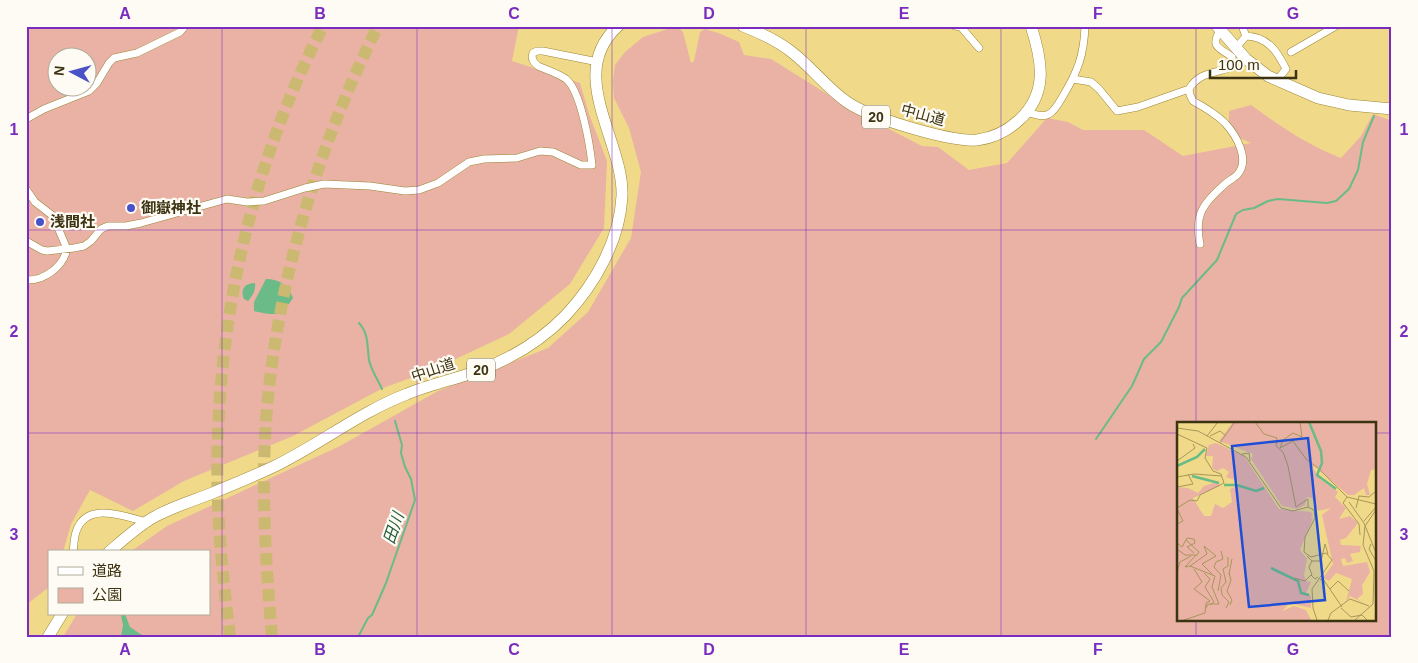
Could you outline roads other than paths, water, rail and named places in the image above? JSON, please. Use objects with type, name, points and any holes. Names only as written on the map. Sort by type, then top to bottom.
[{"type":"highway","name":"中山道","points":[[112,550],[146,522],[166,511],[277,465],[374,409],[422,388],[474,373],[508,358],[538,340],[564,317],[584,294],[604,260],[617,227],[621,206],[619,166],[598,96],[598,62],[606,42],[618,26]]},
{"type":"highway","name":"中山道","points":[[743,26],[776,41],[792,52],[848,102],[861,110],[892,122],[953,138],[978,140],[988,138],[1012,126],[1027,112],[1039,87],[1042,67],[1031,26]]},
{"type":"highway","points":[[1218,28],[1246,59],[1268,76],[1318,98],[1349,105],[1392,109]]},
{"type":"highway","points":[[48,637],[61,616]]},
{"type":"street","points":[[26,119],[44,109],[89,91],[97,83],[108,63],[114,58],[137,54],[180,32],[185,26]]},
{"type":"street","points":[[1027,112],[1041,116],[1050,114],[1060,101],[1080,66],[1084,48],[1085,26]]},
{"type":"street","points":[[1242,26],[1246,36]]},
{"type":"street","points":[[1291,52],[1336,26]]},
{"type":"street","points":[[960,27],[979,48]]},
{"type":"street","points":[[1200,244],[1198,223],[1201,210],[1213,194],[1237,175],[1243,158],[1242,149],[1238,141],[1226,124],[1193,101],[1190,96],[1189,89],[1192,83],[1207,74],[1231,67],[1233,63],[1232,57],[1219,49],[1215,43],[1218,28]]},
{"type":"street","points":[[1236,48],[1246,36]]},
{"type":"street","points":[[1246,36],[1255,36],[1265,40],[1272,46],[1286,69],[1278,79]]},
{"type":"street","points":[[26,241],[47,251],[84,246],[101,229],[108,226],[126,226],[141,223],[228,200],[264,201],[324,184],[370,186],[412,191],[428,188],[438,183],[469,162],[484,159],[517,158],[540,151],[553,152],[581,165],[592,165],[589,143],[573,88],[567,80],[538,66],[532,58],[533,54],[537,51],[543,51],[598,62]]},
{"type":"street","points":[[1073,79],[1091,82],[1117,111],[1138,107],[1189,89]]},
{"type":"street","points":[[26,189],[35,202],[53,216],[67,249],[62,260],[50,273],[39,279],[26,280]]},
{"type":"street","points":[[73,550],[76,530],[88,516],[95,513],[114,514],[146,522]]},
{"type":"waterway","points":[[1096,439],[1132,386],[1144,359],[1161,342],[1182,298],[1217,260],[1236,214],[1278,199],[1327,203],[1336,201],[1349,189],[1358,170],[1363,142],[1374,116]]},
{"type":"waterway","name":"田川","points":[[359,323],[366,336],[370,364],[382,389]]},
{"type":"waterway","name":"田川","points":[[358,637],[368,618],[372,615],[386,583],[415,500],[411,479],[401,453],[402,445],[395,421]]},
{"type":"tunnel","points":[[230,637],[217,487],[221,384],[227,331],[236,278],[262,174],[300,74],[323,26]]},
{"type":"tunnel","points":[[272,637],[265,529],[264,475],[266,421],[279,319],[290,268],[318,169],[356,72],[378,26]]},
{"type":"place","name":"御嶽神社","points":[[131,208]]},
{"type":"place","name":"浅間社","points":[[40,222]]}]
